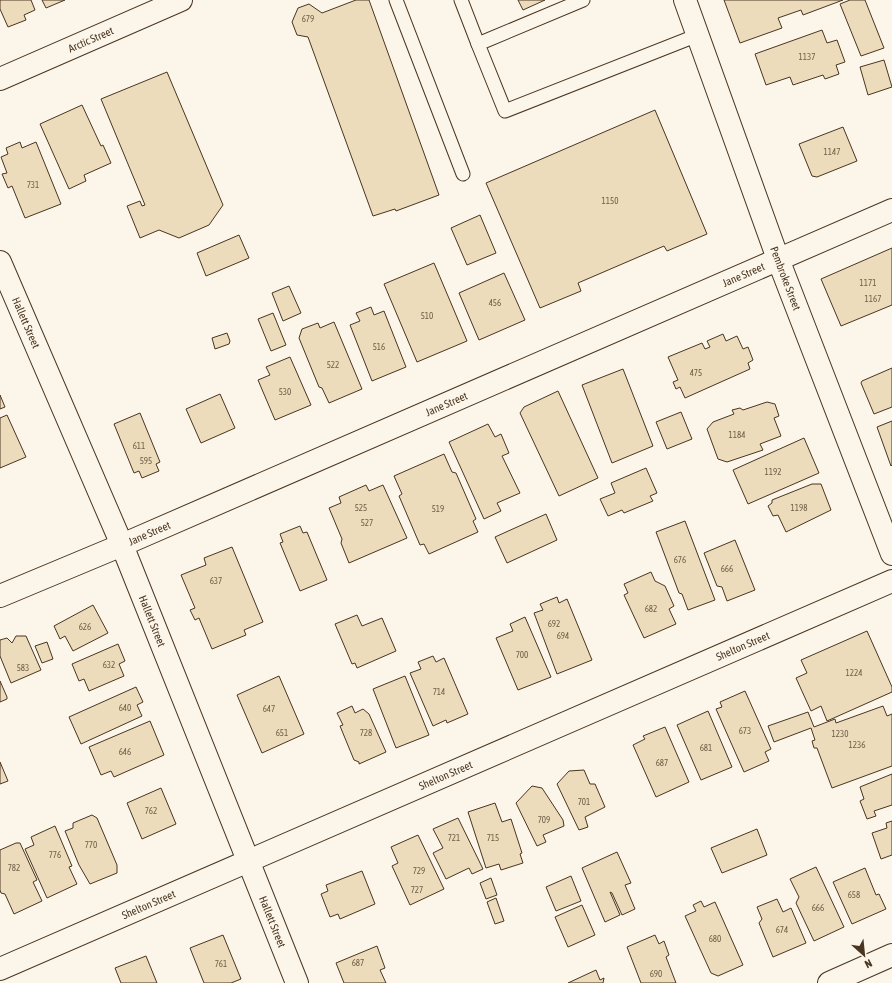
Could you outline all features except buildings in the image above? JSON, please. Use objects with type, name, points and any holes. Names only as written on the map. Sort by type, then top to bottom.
[{"type":"street","name":"Arctic Street","points":[[0,79],[181,0]]},
{"type":"street","name":"Pembroke Street","points":[[685,0],[778,259],[892,554]]},
{"type":"street","name":"Jane Street","points":[[0,596],[122,545],[892,210]]},
{"type":"street","name":"Hallett Street","points":[[0,262],[122,545],[297,983]]},
{"type":"street","name":"Shelton Street","points":[[0,969],[892,581]]},
{"type":"street","points":[[829,983],[892,955]]},
{"type":"lane","points":[[396,0],[463,174]]},
{"type":"lane","points":[[462,0],[505,111],[698,35]]},
{"type":"lane","points":[[478,44],[583,0]]}]
